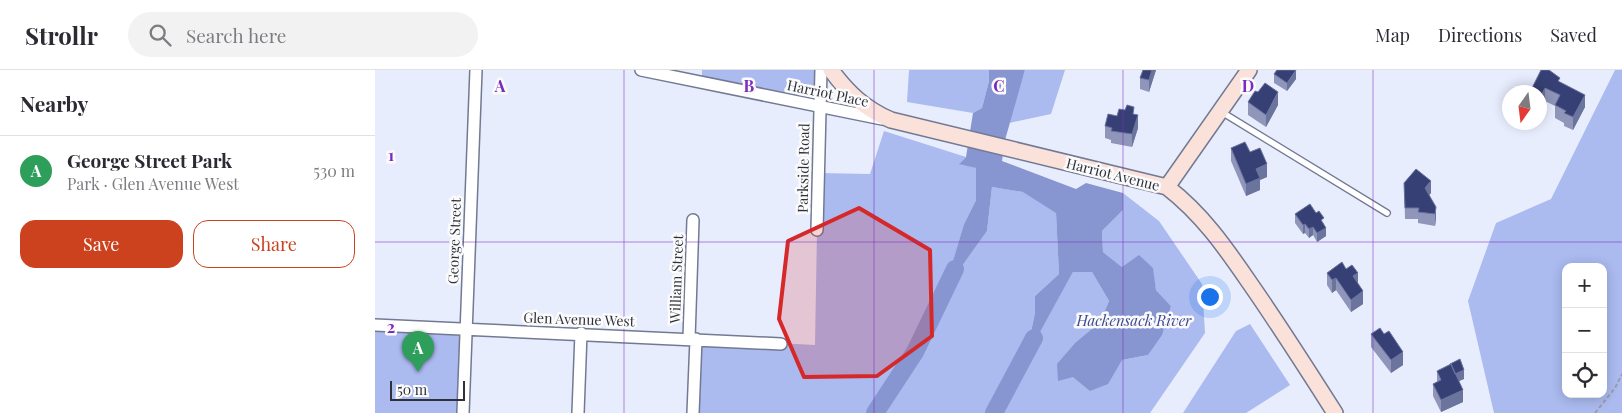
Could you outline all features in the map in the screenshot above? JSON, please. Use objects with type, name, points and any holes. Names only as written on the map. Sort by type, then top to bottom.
[{"type":"street","name":"George Street","points":[[463,413],[476,70]]},
{"type":"street","name":"Harriot Place","points":[[641,70],[702,76],[819,107],[891,120]]},
{"type":"street","name":"Parkside Road","points":[[817,230],[821,70]]},
{"type":"street","name":"Harriot Avenue","points":[[831,70],[856,100],[873,113],[891,120],[1167,188],[1203,218],[1219,238],[1276,321],[1335,413]]},
{"type":"street","points":[[1167,188],[1249,70]]},
{"type":"street","name":"William Street","points":[[693,220],[693,413]]},
{"type":"street","name":"Glen Avenue West","points":[[375,326],[581,333],[781,344]]},
{"type":"street","points":[[578,413],[581,333]]},
{"type":"lane","points":[[1220,111],[1387,213]]},
{"type":"path","points":[[1595,413],[1615,388],[1622,374]]},
{"type":"highlighted area","points":[[859,208],[930,250],[932,336],[877,376],[804,377],[779,319],[788,241]]},
{"type":"shaded area","points":[[702,70],[822,70],[819,107],[702,82]]},
{"type":"shaded area","points":[[909,70],[989,70],[989,81],[982,108],[973,113],[907,102]]},
{"type":"shaded area","points":[[1025,70],[1065,70],[1051,114],[1009,123]]},
{"type":"shaded area","points":[[1615,70],[1622,70],[1622,413],[1494,413],[1468,301],[1496,223],[1551,199]]},
{"type":"shaded area","points":[[884,131],[966,157],[960,163],[976,168],[976,200],[964,224],[945,289],[987,231],[992,187],[1024,192],[1056,212],[1059,274],[1035,296],[1035,313],[1025,357],[1073,272],[1092,272],[1109,301],[1100,322],[1076,342],[1122,360],[1148,355],[1171,306],[1156,290],[1152,268],[1122,267],[1103,252],[1102,231],[1123,210],[1123,193],[1159,221],[1202,284],[1205,333],[1150,413],[693,413],[696,339],[815,345],[818,173],[870,174]]},
{"type":"shaded area","points":[[1250,324],[1290,385],[1246,413],[1183,413],[1236,331]]},
{"type":"shaded area","points":[[375,328],[463,331],[460,413],[375,413]]},
{"type":"water","name":"Hackensack River","points":[[989,70],[1025,70],[1005,140],[1002,161],[1076,189],[1086,183],[1123,193],[1123,210],[1102,231],[1103,252],[1122,267],[1139,255],[1153,268],[1156,290],[1171,306],[1162,335],[1148,355],[1122,360],[1108,384],[1090,391],[1073,377],[1058,381],[1057,364],[1076,342],[1100,322],[1109,301],[1092,272],[1073,272],[1025,359],[1035,313],[1035,296],[1059,274],[1056,213],[1023,192],[992,187],[987,231],[944,291],[964,224],[976,200],[976,168],[959,164],[966,157],[973,113],[982,108],[989,81]]},
{"type":"building","points":[[1143,70],[1152,70],[1149,80],[1140,78]]},
{"type":"building","points":[[1277,70],[1296,70],[1287,83],[1274,74]]},
{"type":"building","points":[[1541,70],[1549,70],[1560,78],[1558,81],[1585,95],[1573,117],[1564,113],[1566,111],[1555,105],[1560,95],[1547,89],[1547,85],[1534,85]]},
{"type":"building","points":[[1265,83],[1278,92],[1266,115],[1248,102],[1255,91],[1258,92]]},
{"type":"building","points":[[1127,105],[1134,107],[1133,114],[1138,115],[1132,134],[1111,131],[1112,128],[1105,126],[1108,114],[1117,116],[1119,109],[1125,110]]},
{"type":"building","points":[[1245,142],[1250,152],[1260,148],[1267,164],[1256,169],[1260,178],[1246,184],[1231,148]]},
{"type":"building","points":[[1416,169],[1431,181],[1425,188],[1436,207],[1435,214],[1418,212],[1419,208],[1405,208],[1404,183]]},
{"type":"building","points":[[1310,204],[1316,213],[1319,211],[1324,218],[1321,220],[1326,228],[1317,233],[1313,227],[1309,229],[1305,224],[1303,225],[1295,214]]},
{"type":"building","points":[[1342,262],[1346,269],[1352,265],[1358,273],[1353,276],[1363,291],[1351,300],[1336,278],[1332,280],[1327,273]]},
{"type":"building","points":[[1380,328],[1384,334],[1389,331],[1403,352],[1391,360],[1371,334]]},
{"type":"building","points":[[1460,359],[1464,370],[1455,374],[1450,364]]},
{"type":"building","points":[[1451,364],[1463,390],[1441,400],[1433,384],[1441,380],[1437,371]]},
{"type":"waterway","points":[[875,413],[915,352],[955,269]]},
{"type":"waterway","name":"Hackensack River","points":[[994,413],[1034,338]]},
{"type":"place","name":"George Street Park","points":[[418,372]]}]
